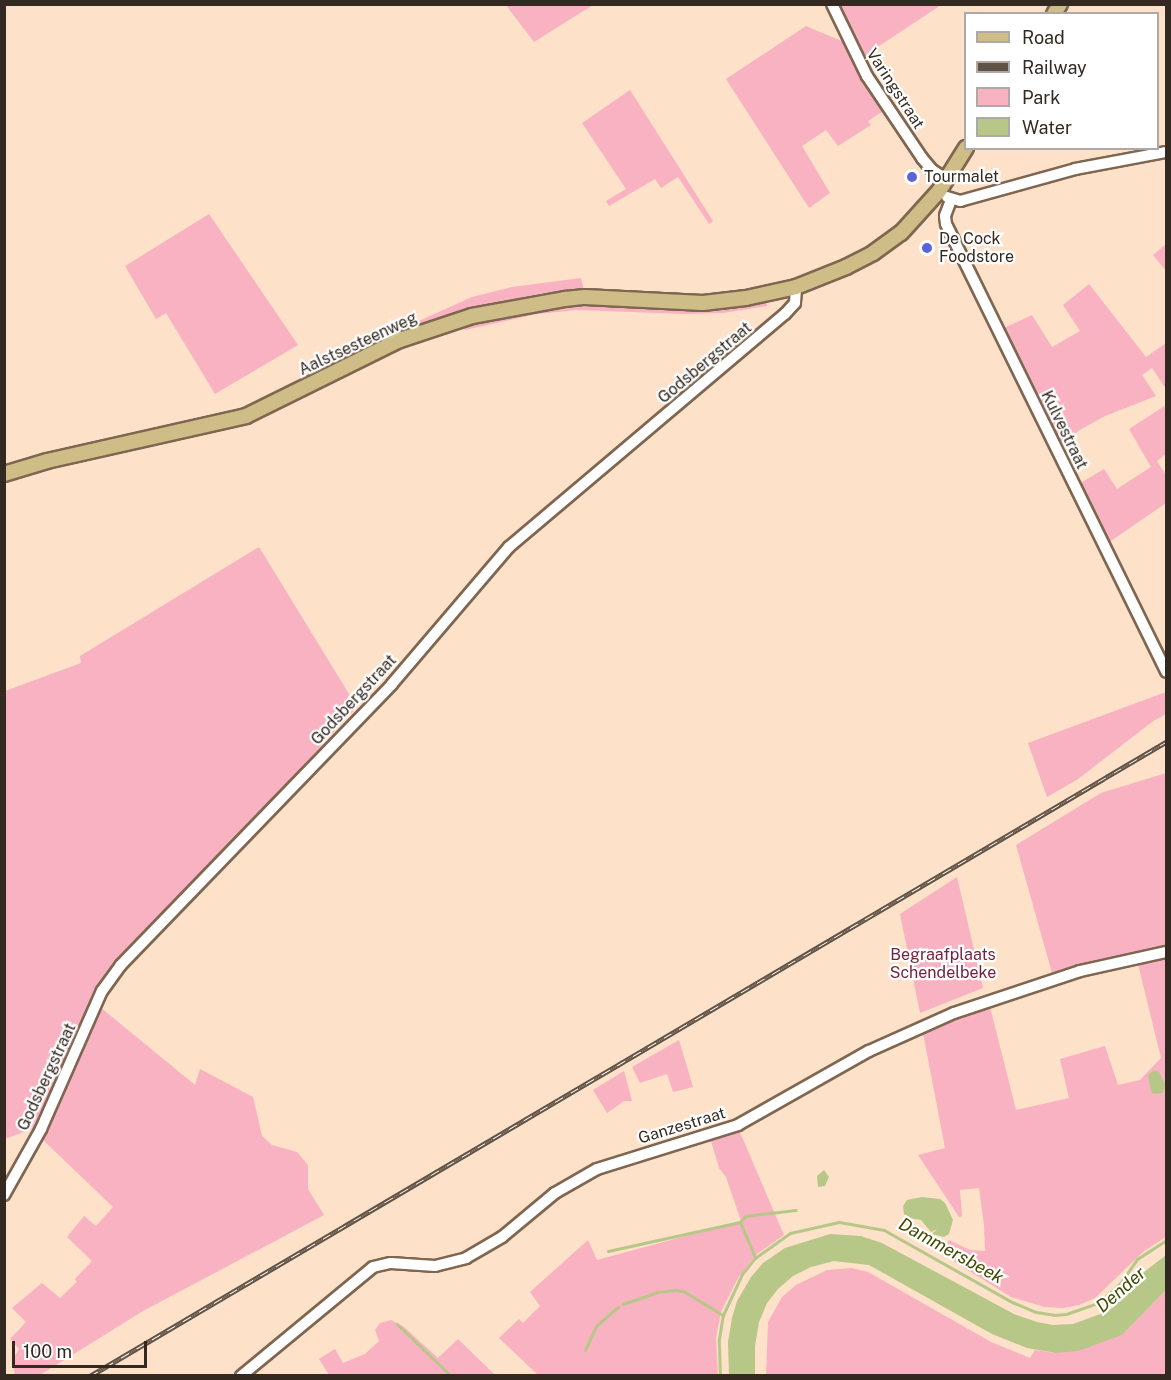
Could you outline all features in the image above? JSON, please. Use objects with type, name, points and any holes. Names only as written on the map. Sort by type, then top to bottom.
[{"type":"main road","name":"Aalstsesteenweg","points":[[4,474],[47,461],[246,416],[400,340],[482,314],[565,298],[703,303],[790,289],[846,267],[873,253],[901,233],[943,185],[965,150]]},
{"type":"street","name":"Varingstraat","points":[[832,4],[867,76],[951,200]]},
{"type":"street","points":[[951,200],[960,201],[1075,169],[1167,152]]},
{"type":"street","name":"Kulvestraat","points":[[951,200],[945,216],[946,224],[1167,672]]},
{"type":"street","name":"Godsbergstraat","points":[[4,1194],[41,1129],[102,991],[121,965],[392,684],[509,547],[785,314],[790,289]]},
{"type":"street","name":"Ganzestraat","points":[[241,1376],[373,1267],[391,1263],[435,1266],[466,1258],[502,1237],[555,1193],[597,1169],[738,1125],[869,1051],[954,1013],[1080,970],[1167,952]]},
{"type":"green space","points":[[506,5],[593,5],[534,42]]},
{"type":"green space","points":[[839,5],[941,5],[864,56]]},
{"type":"green space","points":[[806,26],[844,42],[885,110],[868,121],[871,125],[838,146],[826,130],[802,146],[830,193],[809,208],[726,79]]},
{"type":"green space","points":[[630,90],[713,221],[709,224],[678,177],[661,188],[655,179],[609,206],[606,201],[626,189],[582,123]]},
{"type":"green space","points":[[209,214],[298,345],[215,394],[166,313],[156,319],[125,266]]},
{"type":"green space","points":[[1166,244],[1166,271],[1153,255]]},
{"type":"green space","points":[[581,278],[584,290],[543,293],[504,301],[399,330],[472,297],[512,287]]},
{"type":"green space","points":[[1089,284],[1146,357],[1166,343],[1166,389],[1152,368],[1142,375],[1156,396],[1105,416],[1078,431],[1063,450],[1004,328],[1032,315],[1052,347],[1080,331],[1063,305]]},
{"type":"green space","points":[[767,299],[767,306],[723,313],[577,310],[537,314],[465,330],[463,320],[569,301]]},
{"type":"green space","points":[[1166,405],[1166,454],[1157,461],[1166,475],[1166,503],[1108,543],[1079,484],[1104,469],[1117,489],[1151,467],[1129,429]]},
{"type":"green space","points":[[259,547],[357,707],[119,961],[97,994],[37,1127],[5,1139],[5,691],[81,663],[80,656]]},
{"type":"green space","points":[[1166,692],[1166,714],[1152,722],[1078,779],[1047,797],[1028,743]]},
{"type":"green space","points":[[1166,773],[1166,946],[1052,973],[1016,845],[1101,793]]},
{"type":"green space","name":"Begraafplaats Schendelbeke","points":[[957,877],[983,988],[920,1013],[900,914]]},
{"type":"green space","points":[[1166,958],[1166,1237],[1144,1251],[1095,1298],[1079,1305],[1063,1308],[1045,1307],[1011,1297],[942,1254],[949,1240],[970,1250],[985,1251],[984,1225],[979,1188],[960,1190],[962,1216],[959,1217],[918,1155],[945,1148],[923,1033],[990,1007],[1016,1110],[1069,1098],[1060,1059],[1105,1046],[1118,1085],[1140,1080],[1161,1058],[1138,964]]},
{"type":"green space","points":[[100,1007],[195,1085],[200,1069],[253,1097],[262,1136],[272,1145],[297,1152],[308,1165],[308,1189],[324,1215],[143,1311],[40,1375],[15,1375],[12,1360],[19,1349],[10,1339],[26,1322],[12,1308],[42,1283],[60,1298],[77,1282],[75,1279],[92,1261],[67,1237],[84,1216],[96,1226],[113,1207],[43,1140]]},
{"type":"green space","points":[[679,1040],[693,1087],[673,1092],[667,1074],[640,1083],[632,1067]]},
{"type":"green space","points":[[624,1071],[632,1101],[624,1101],[607,1113],[593,1090]]},
{"type":"green space","points":[[739,1130],[784,1235],[757,1254],[738,1278],[721,1312],[716,1338],[718,1375],[538,1375],[499,1338],[519,1319],[523,1323],[540,1306],[530,1292],[588,1240],[597,1260],[741,1221],[726,1177],[719,1168],[711,1141]]},
{"type":"green space","points":[[852,1268],[868,1272],[991,1342],[1030,1358],[1035,1350],[1056,1353],[1122,1335],[1166,1290],[1166,1375],[766,1376],[768,1322],[782,1297],[796,1285],[827,1270]]},
{"type":"green space","points":[[391,1320],[404,1327],[438,1358],[458,1339],[495,1375],[329,1375],[319,1359],[335,1349],[343,1363],[365,1354],[379,1341],[375,1330],[380,1323]]},
{"type":"water","points":[[1154,1070],[1159,1072],[1166,1086],[1162,1093],[1153,1094],[1151,1091],[1148,1075]]},
{"type":"water","points":[[824,1170],[829,1177],[825,1186],[818,1187],[817,1176]]},
{"type":"water","points":[[922,1197],[940,1199],[945,1203],[953,1220],[949,1234],[944,1237],[932,1234],[937,1229],[931,1232],[921,1220],[909,1218],[904,1214],[903,1206],[907,1200]]},
{"type":"water","points":[[830,1234],[861,1236],[882,1243],[1014,1314],[1053,1325],[1073,1324],[1106,1312],[1114,1307],[1144,1272],[1166,1255],[1166,1290],[1122,1335],[1078,1351],[1056,1353],[1027,1348],[992,1334],[869,1265],[834,1261],[811,1267],[793,1276],[778,1289],[767,1303],[759,1322],[755,1346],[755,1375],[729,1375],[728,1342],[732,1318],[737,1301],[751,1277],[763,1263],[785,1248]]},
{"type":"waterway","points":[[740,1222],[745,1216],[796,1210]]},
{"type":"waterway","points":[[608,1251],[740,1222],[755,1258]]},
{"type":"waterway","name":"Dammersbeek","points":[[720,1376],[719,1339],[723,1315],[742,1274],[755,1258],[790,1233],[839,1222],[884,1230],[1012,1302],[1036,1312],[1054,1315],[1066,1314],[1098,1303],[1121,1282],[1137,1259],[1166,1240]]},
{"type":"waterway","points":[[623,1304],[657,1292],[675,1290],[683,1291],[723,1315]]},
{"type":"waterway","points":[[585,1350],[596,1326],[618,1307]]},
{"type":"waterway","points":[[397,1324],[451,1376]]},
{"type":"railway","points":[[90,1376],[1166,742]]},
{"type":"place","name":"Tourmalet","points":[[912,177]]},
{"type":"place","name":"De Cock Foodstore","points":[[927,248]]},
{"type":"water label","name":"Dender","points":[[1121,1290]]}]
